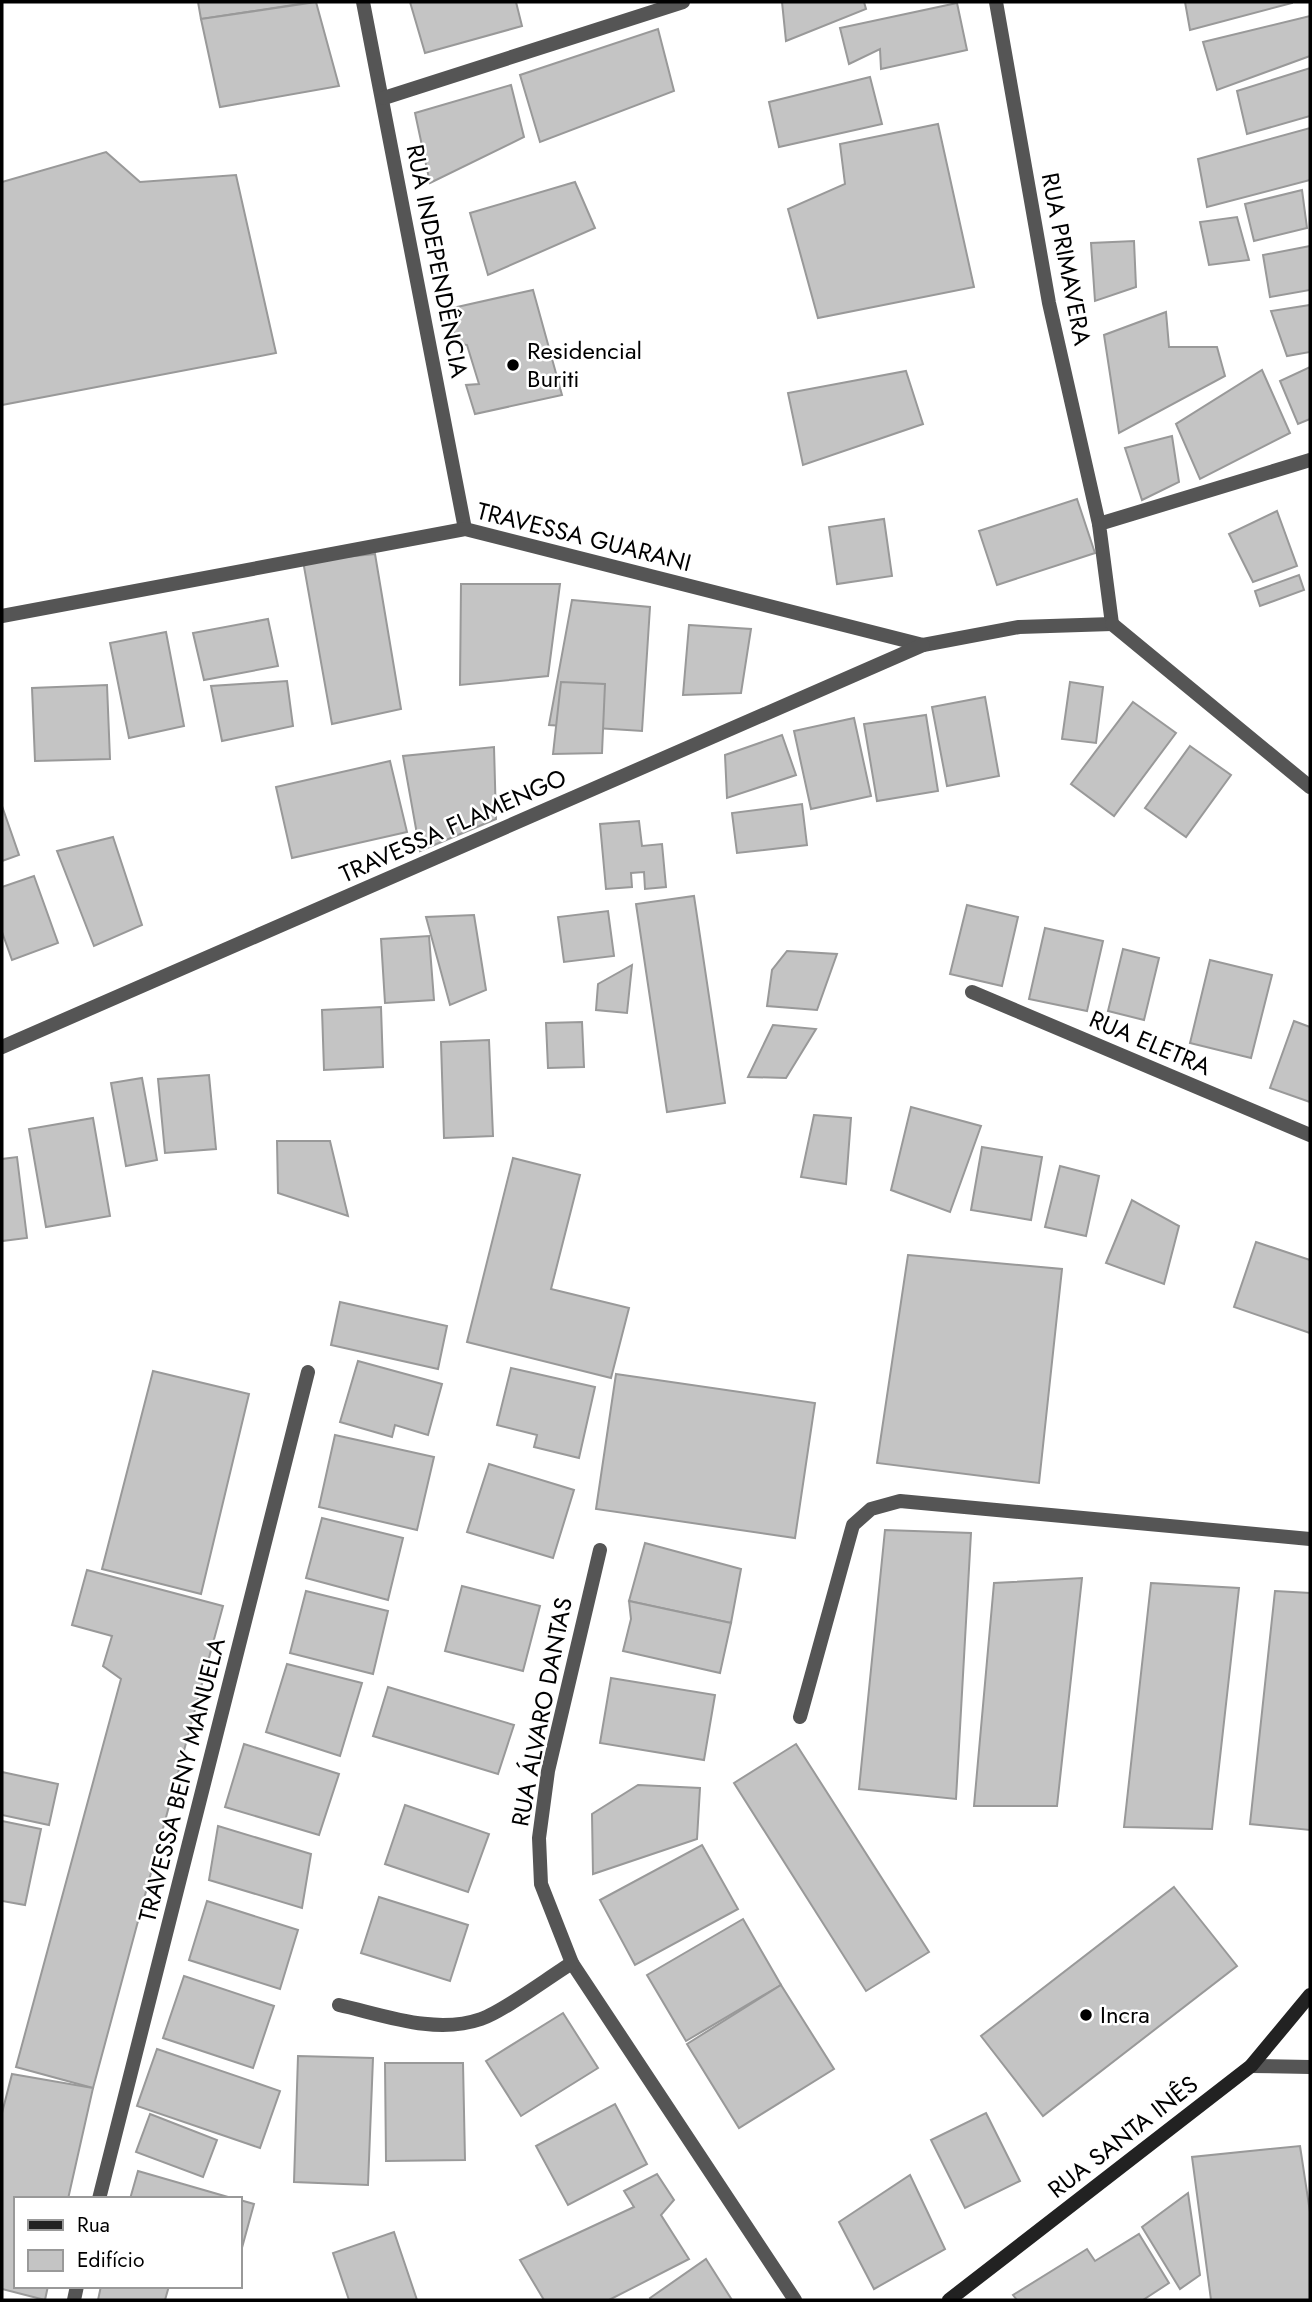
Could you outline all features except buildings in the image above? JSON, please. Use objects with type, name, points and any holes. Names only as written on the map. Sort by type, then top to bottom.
[{"type":"street","name":"RUA INDEPENDÊNCIA","points":[[363,2],[384,98],[465,529]]},
{"type":"street","points":[[384,98],[683,2]]},
{"type":"street","name":"RUA PRIMAVERA","points":[[996,2],[1049,303],[1100,524]]},
{"type":"street","points":[[1310,460],[1100,524],[1112,624],[1310,787]]},
{"type":"street","name":"TRAVESSA GUARANI","points":[[2,616],[465,529],[923,645],[1019,627],[1112,624]]},
{"type":"street","name":"TRAVESSA FLAMENGO","points":[[2,1047],[923,645]]},
{"type":"street","name":"RUA ELETRA","points":[[972,992],[1310,1135]]},
{"type":"street","name":"TRAVESSA BENY MANUELA","points":[[100,2197],[308,1372]]},
{"type":"street","points":[[800,1717],[853,1525],[871,1509],[900,1501],[1310,1539]]},
{"type":"street","name":"RUA ÁLVARO DANTAS","points":[[600,1550],[548,1771],[539,1838],[541,1884],[572,1963],[795,2300]]},
{"type":"street","points":[[338,2005],[428,2025],[456,2025],[483,2019],[572,1963]]},
{"type":"street","name":"RUA SANTA INÊS","points":[[949,2300],[1251,2066],[1310,1996]]},
{"type":"street","points":[[1251,2066],[1310,2067]]},
{"type":"place","name":"Residencial Buriti","points":[[513,365]]},
{"type":"place","name":"Incra","points":[[1086,2015]]}]
